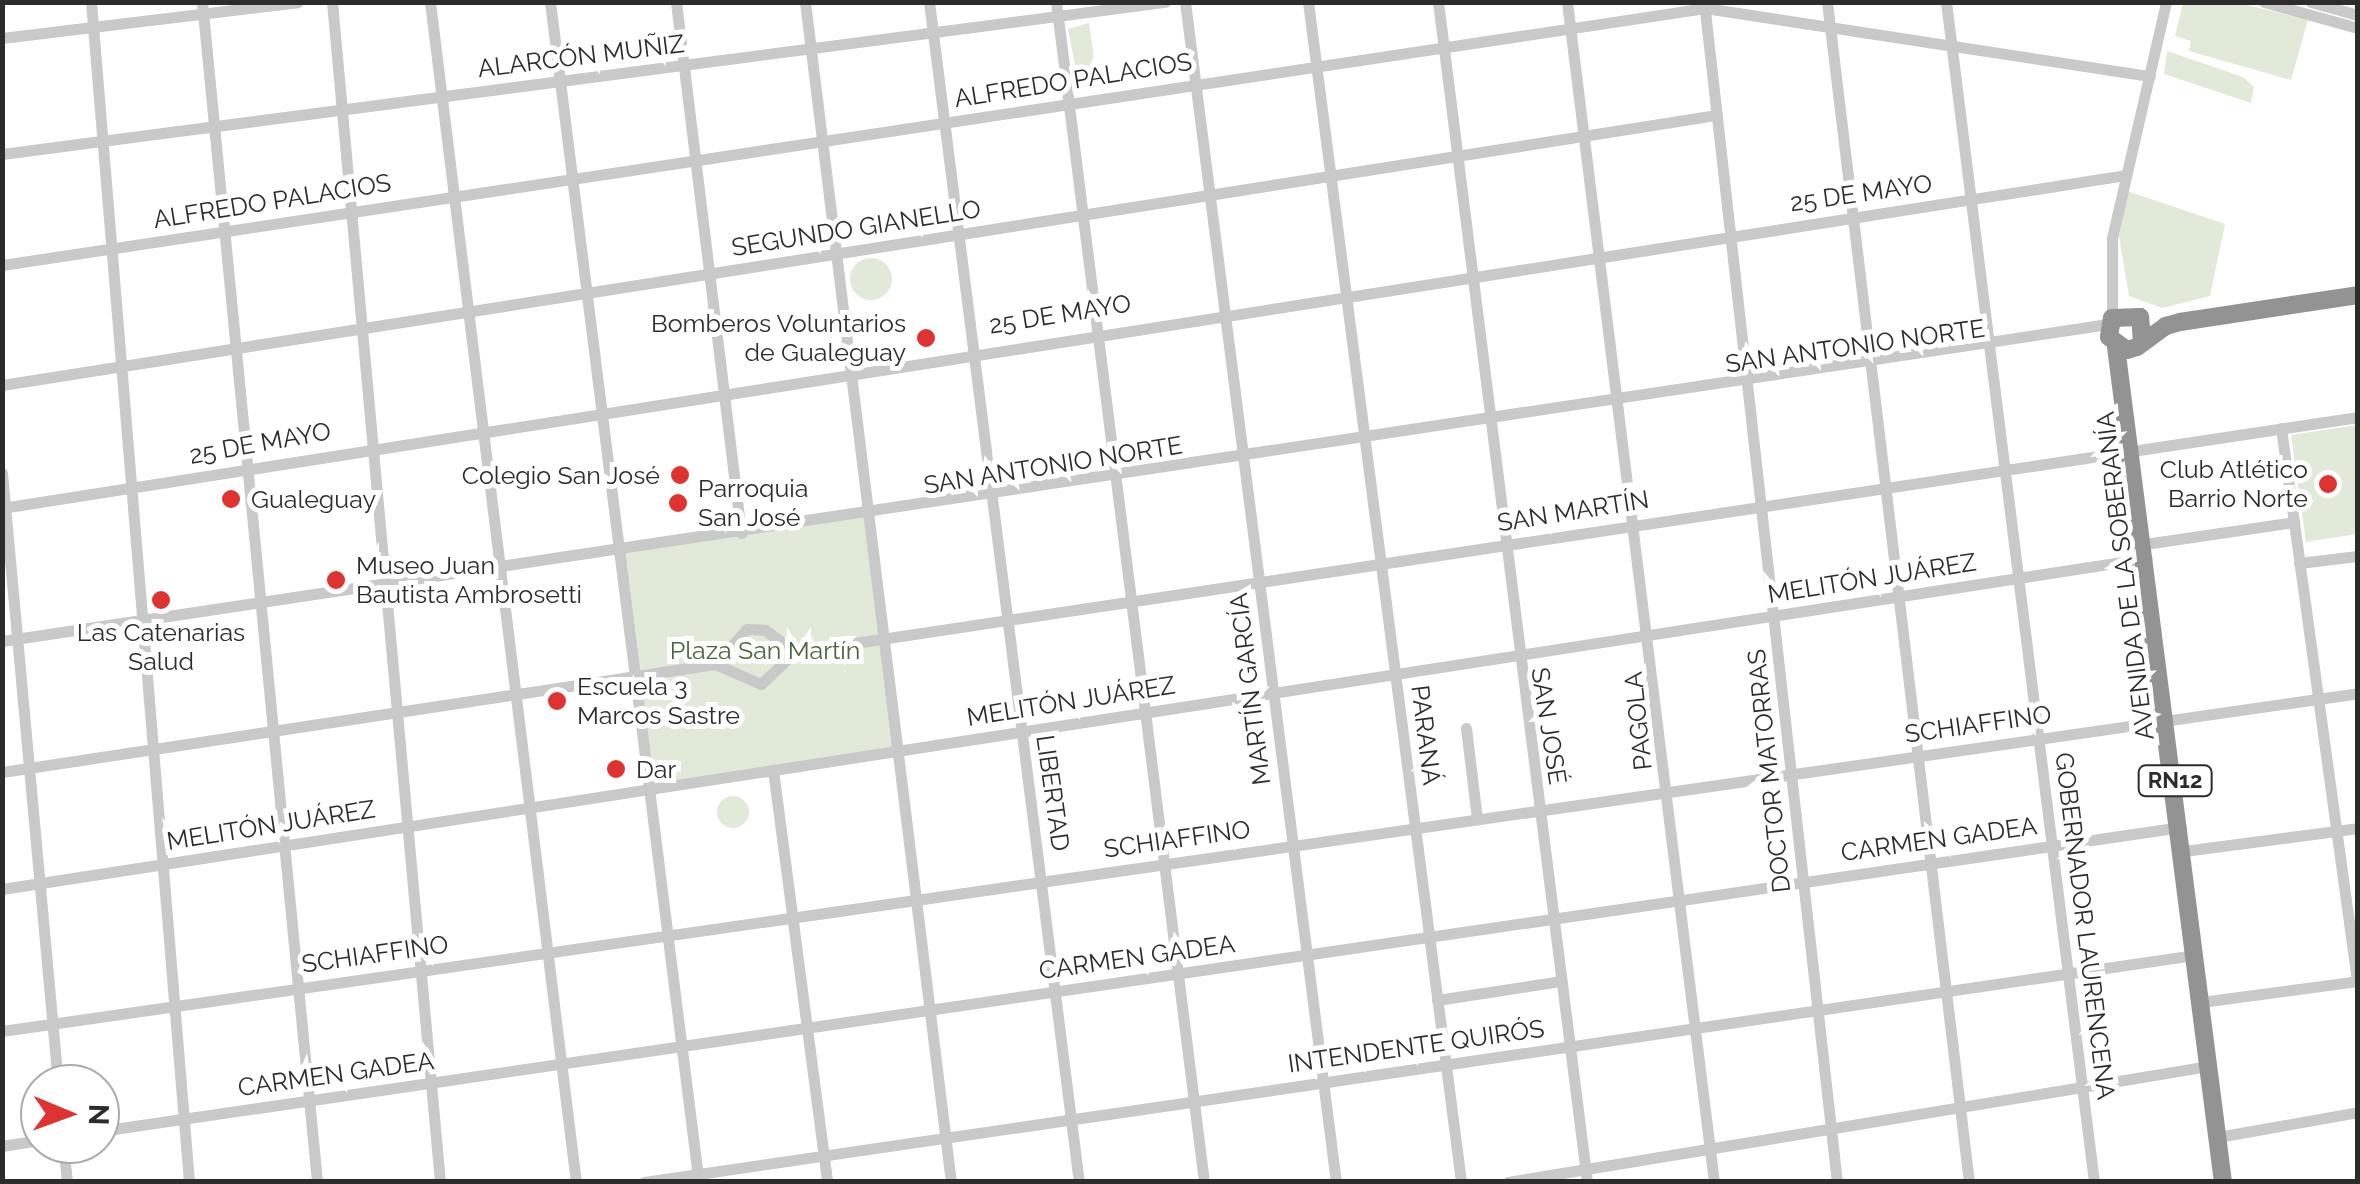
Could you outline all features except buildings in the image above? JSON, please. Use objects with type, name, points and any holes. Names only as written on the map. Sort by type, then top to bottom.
[{"type":"highway","points":[[2111,321],[2138,315],[2180,322],[2358,295]]},
{"type":"highway","name":"RN12","points":[[2138,315],[2140,345]]},
{"type":"highway","name":"RN12","points":[[2111,321],[2116,346]]},
{"type":"highway","points":[[2116,346],[2140,345],[2180,322]]},
{"type":"highway","name":"AVENIDA DE LA SOBERANÍA","points":[[2127,381],[2140,345]]},
{"type":"highway","name":"AVENIDA DE LA SOBERANÍA","points":[[2116,346],[2127,381],[2223,1182]]},
{"type":"street","points":[[91,2],[188,1182]]},
{"type":"street","points":[[2,38],[203,8],[298,2]]},
{"type":"street","points":[[332,2],[440,1182]]},
{"type":"street","points":[[430,2],[438,97],[576,1182]]},
{"type":"street","points":[[550,2],[698,1178]]},
{"type":"street","points":[[676,2],[741,532]]},
{"type":"street","points":[[805,2],[855,370],[950,1182]]},
{"type":"street","name":"LIBERTAD","points":[[929,2],[1080,1182]]},
{"type":"street","points":[[1056,2],[1204,1182]]},
{"type":"street","name":"ALARCÓN MUÑIZ","points":[[2,154],[1165,2]]},
{"type":"street","name":"MARTÍN GARCÍA","points":[[1184,2],[1336,1182]]},
{"type":"street","name":"PARANÁ","points":[[1308,2],[1460,1182]]},
{"type":"street","name":"SAN JOSÉ","points":[[1438,2],[1486,423],[1586,1176]]},
{"type":"street","name":"PAGOLA","points":[[1566,2],[1651,633],[1714,1182]]},
{"type":"street","points":[[1827,2],[1968,1182]]},
{"type":"street","name":"GOBERNADOR LAURENCENA","points":[[1946,2],[2094,1182]]},
{"type":"street","points":[[2113,267],[2126,175],[2166,2]]},
{"type":"street","points":[[2264,2],[2358,28]]},
{"type":"street","points":[[2311,2],[2350,10]]},
{"type":"street","name":"ALFREDO PALACIOS","points":[[2,265],[1704,5],[2150,76]]},
{"type":"street","name":"DOCTOR MATORRAS","points":[[1704,5],[1837,1182]]},
{"type":"street","points":[[203,8],[317,1182]]},
{"type":"street","name":"SEGUNDO GIANELLO","points":[[2,385],[1717,116]]},
{"type":"street","name":"25 DE MAYO","points":[[4,508],[974,350],[2126,175]]},
{"type":"street","name":"RN12","points":[[2113,267],[2138,315]]},
{"type":"street","name":"RN12","points":[[2111,321],[2113,267]]},
{"type":"street","name":"SAN ANTONIO NORTE","points":[[2,640],[498,572],[741,532],[1871,366],[1990,348],[2111,321]]},
{"type":"street","name":"SAN MARTÍN","points":[[795,652],[2358,417]]},
{"type":"street","points":[[2201,1002],[2357,981],[2314,698],[2281,428]]},
{"type":"street","points":[[2,473],[56,1064]]},
{"type":"street","name":"MELITÓN JUÁREZ","points":[[2,889],[2019,578],[2294,522]]},
{"type":"street","points":[[2299,563],[2358,556]]},
{"type":"street","points":[[2,772],[715,664],[761,684],[795,652],[766,630],[747,629],[715,664]]},
{"type":"street","name":"SCHIAFFINO","points":[[2,1031],[2358,693]]},
{"type":"street","points":[[1466,728],[1477,819]]},
{"type":"street","points":[[773,770],[827,1182]]},
{"type":"street","name":"CARMEN GADEA","points":[[120,1128],[2181,826]]},
{"type":"street","points":[[2184,851],[2358,828]]},
{"type":"street","name":"INTENDENTE QUIRÓS","points":[[644,1182],[698,1178],[824,1155],[2196,955]]},
{"type":"street","points":[[1437,1000],[1561,981]]},
{"type":"street","points":[[1508,1182],[1586,1176],[1710,1149],[2209,1066]]},
{"type":"street","points":[[2218,1137],[2358,1112]]},
{"type":"green space","points":[[2183,3],[2239,3],[2308,20],[2291,80],[2189,51],[2191,41],[2175,36]]},
{"type":"green space","points":[[1089,23],[1098,86],[1080,90],[1068,29]]},
{"type":"green space","points":[[2167,51],[2243,77],[2254,87],[2251,103],[2164,74]]},
{"type":"green space","points":[[2127,191],[2225,224],[2210,296],[2162,308],[2129,296],[2119,237]]},
{"type":"green space","points":[[871,258],[886,264],[892,279],[886,294],[871,300],[856,294],[850,279],[856,264]]},
{"type":"green space","name":"Club Atlético Barrio Norte","points":[[2357,425],[2357,534],[2306,542],[2291,435]]},
{"type":"green space","name":"Plaza San Martín","points":[[872,515],[899,751],[648,789],[618,551]]},
{"type":"green space","points":[[733,796],[744,801],[749,812],[744,823],[733,828],[722,823],[717,812],[722,801]]},
{"type":"place","name":"Bomberos Voluntarios de Gualeguay","points":[[926,338]]},
{"type":"place","name":"Colegio San José","points":[[680,475]]},
{"type":"place","name":"Club Atlético Barrio Norte","points":[[2328,484]]},
{"type":"place","name":"Gualeguay","points":[[231,499]]},
{"type":"place","name":"Parroquia San José","points":[[678,503]]},
{"type":"place","name":"Museo Juan Bautista Ambrosetti","points":[[336,580]]},
{"type":"place","name":"Las Catenarias Salud","points":[[161,600]]},
{"type":"place","name":"Escuela 3 Marcos Sastre","points":[[557,701]]},
{"type":"place","name":"Dar","points":[[616,769]]}]
